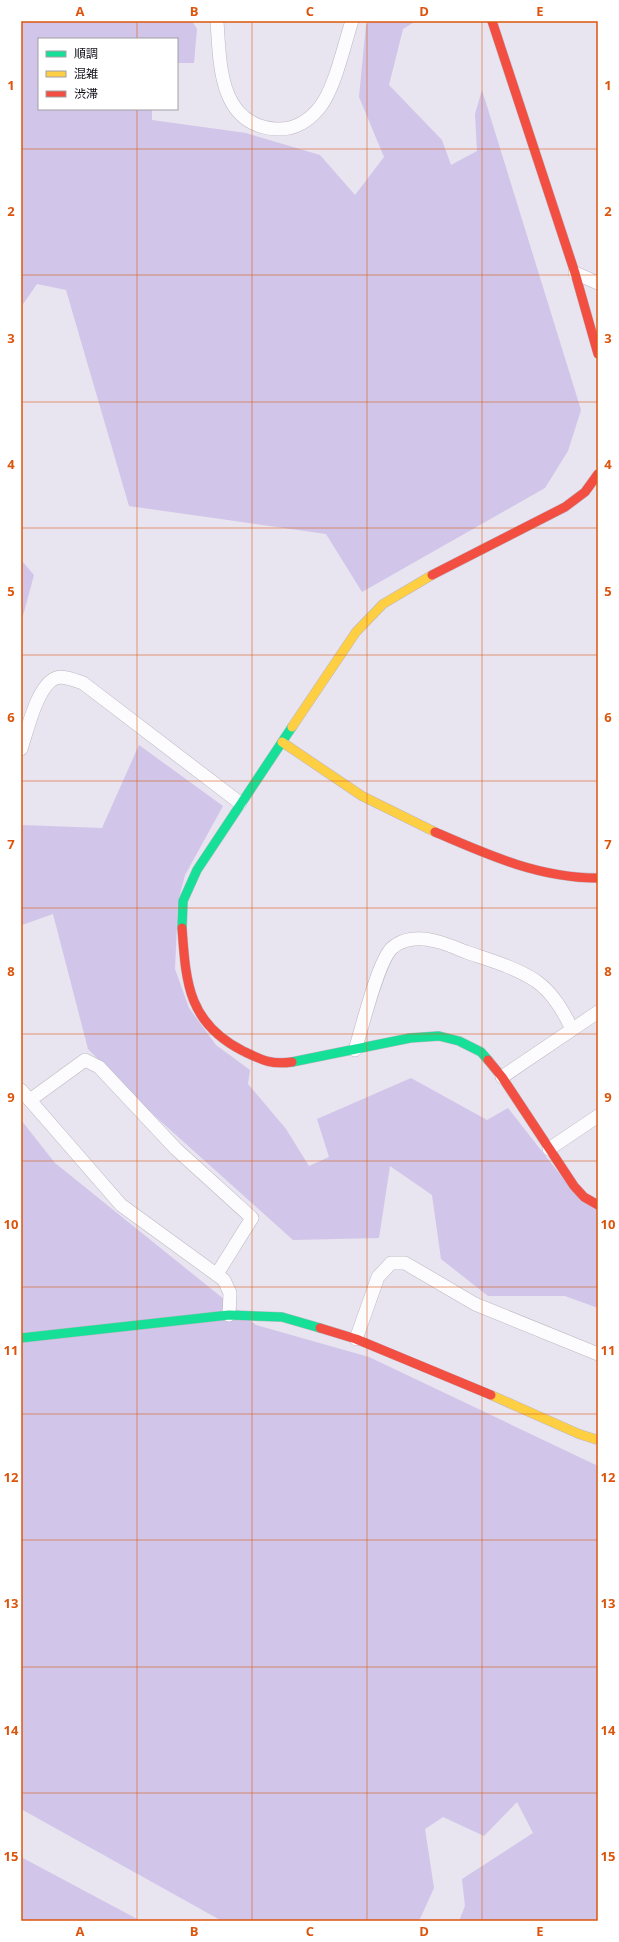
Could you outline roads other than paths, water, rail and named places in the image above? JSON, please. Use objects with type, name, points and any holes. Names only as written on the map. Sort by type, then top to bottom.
[{"type":"street","points":[[217,21],[222,73],[225,88],[232,104],[250,123],[264,128],[280,129],[294,128],[309,118],[320,107],[330,91],[352,21]]},
{"type":"street","points":[[492,21],[575,274],[597,346]]},
{"type":"street","points":[[575,274],[598,283]]},
{"type":"street","points":[[598,474],[585,492],[565,507],[413,586],[383,604],[356,632],[240,803],[197,870],[188,887],[183,901],[182,925],[186,977],[192,999],[202,1017],[216,1033],[231,1045],[265,1062],[280,1064],[301,1062],[410,1038],[438,1036],[459,1041],[481,1052],[502,1077],[574,1186],[584,1197],[598,1205]]},
{"type":"street","points":[[21,750],[38,700],[46,684],[57,678],[71,679],[83,683],[240,803]]},
{"type":"street","points":[[282,742],[361,796],[395,814],[477,850],[521,868],[551,876],[579,879],[598,878]]},
{"type":"street","points":[[355,1050],[381,963],[391,948],[403,941],[417,939],[434,940],[520,972],[536,981],[549,993],[561,1008],[572,1029]]},
{"type":"street","points":[[502,1077],[598,1012]]},
{"type":"street","points":[[30,1100],[85,1060],[99,1067],[176,1149],[252,1218],[217,1274]]},
{"type":"street","points":[[21,1090],[121,1205],[224,1280],[230,1294],[229,1315]]},
{"type":"street","points":[[549,1149],[598,1116]]},
{"type":"street","points":[[356,1339],[378,1277],[391,1263],[405,1263],[475,1304],[598,1354]]},
{"type":"street","points":[[21,1338],[229,1315],[282,1317],[356,1339],[447,1376],[579,1434],[598,1440]]}]
